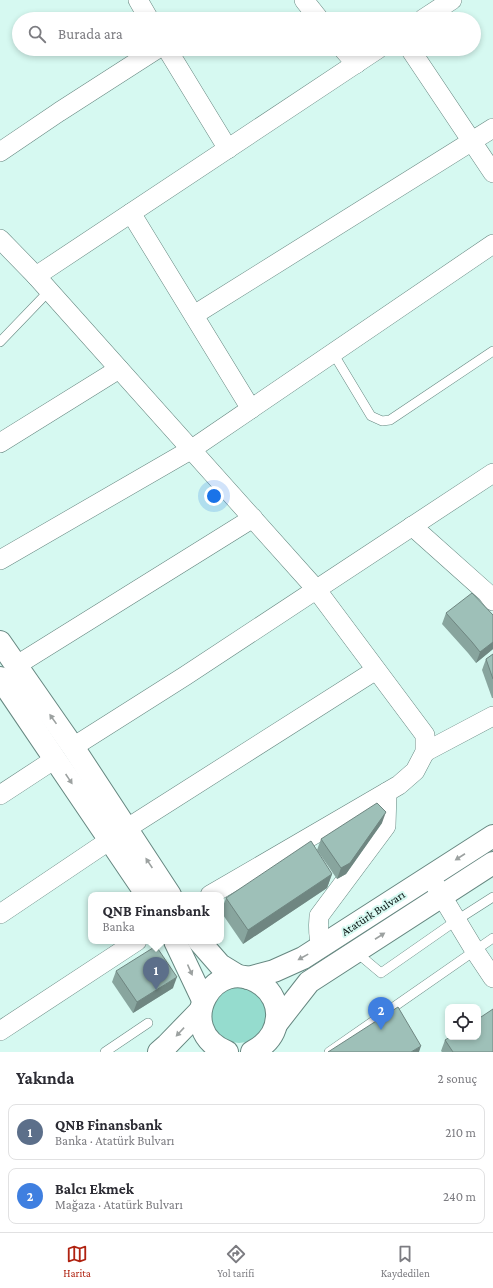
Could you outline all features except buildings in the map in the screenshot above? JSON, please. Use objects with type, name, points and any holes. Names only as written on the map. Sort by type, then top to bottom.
[{"type":"main road","points":[[0,642],[4,675],[64,753],[118,834],[167,892]]},
{"type":"main road","points":[[118,834],[146,892]]},
{"type":"main road","name":"Atatürk Bulvarı","points":[[202,1006],[209,991],[217,983],[227,978],[260,975],[303,958],[493,836]]},
{"type":"main road","name":"Atatürk Bulvarı","points":[[252,1052],[277,1036],[309,982],[493,863]]},
{"type":"main road","points":[[176,944],[202,1006],[201,1022],[204,1033],[211,1042],[227,1052]]},
{"type":"main road","points":[[202,944],[220,965],[243,977],[257,981],[271,994],[276,1008],[277,1036]]},
{"type":"main road","points":[[159,1052],[168,1046],[202,1006]]},
{"type":"street","points":[[138,0],[145,12]]},
{"type":"street","points":[[304,0],[313,12]]},
{"type":"street","points":[[432,12],[446,2]]},
{"type":"street","points":[[0,152],[146,56]]},
{"type":"street","points":[[171,56],[228,149]]},
{"type":"street","points":[[349,56],[356,64]]},
{"type":"street","points":[[36,276],[368,56]]},
{"type":"street","points":[[415,56],[493,172]]},
{"type":"street","points":[[194,315],[471,140],[493,128]]},
{"type":"street","points":[[131,213],[251,409]]},
{"type":"street","points":[[0,239],[36,276],[316,589],[425,735],[425,752],[415,772],[400,785],[215,892]]},
{"type":"street","points":[[0,560],[192,449],[493,244]]},
{"type":"street","points":[[0,443],[119,369]]},
{"type":"street","points":[[0,795],[185,676],[493,473]]},
{"type":"street","points":[[4,675],[253,518]]},
{"type":"street","points":[[412,526],[491,594]]},
{"type":"street","points":[[0,914],[118,834],[376,670]]},
{"type":"street","points":[[425,752],[493,716]]},
{"type":"street","points":[[322,946],[318,928],[319,916],[386,826],[387,792]]},
{"type":"street","points":[[430,877],[493,978]]},
{"type":"street","points":[[0,1031],[132,944]]},
{"type":"lane","points":[[0,342],[49,291]]},
{"type":"lane","points":[[333,353],[371,416],[382,421],[390,420],[493,351]]},
{"type":"lane","points":[[356,952],[381,973],[493,897]]},
{"type":"lane","points":[[329,1052],[493,938]]},
{"type":"lane","points":[[105,1052],[148,1023]]},
{"type":"green space","points":[[239,987],[250,989],[259,995],[265,1004],[267,1015],[265,1026],[259,1035],[250,1041],[239,1043],[228,1041],[219,1035],[213,1026],[211,1015],[213,1004],[219,995],[228,989]]},
{"type":"place","name":"QNB Finansbank","points":[[156,990]]},
{"type":"place","name":"Balcı Ekmek","points":[[381,1030]]}]
